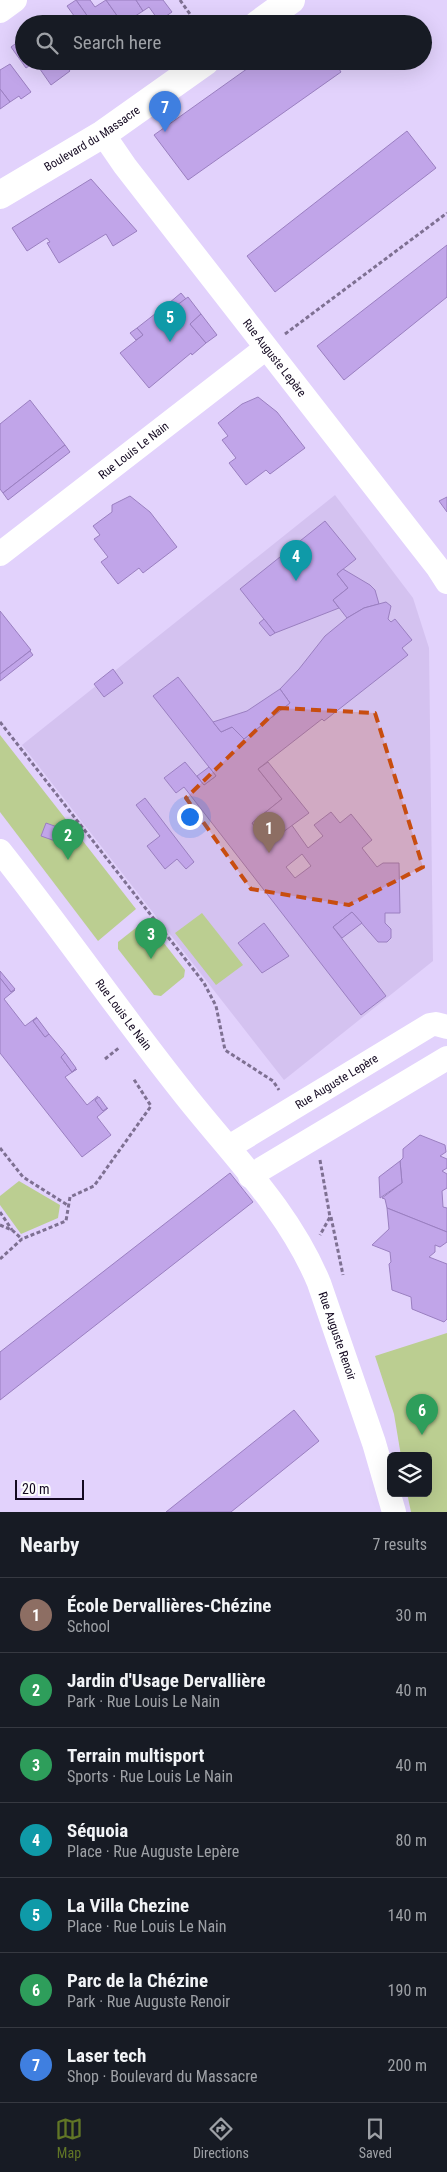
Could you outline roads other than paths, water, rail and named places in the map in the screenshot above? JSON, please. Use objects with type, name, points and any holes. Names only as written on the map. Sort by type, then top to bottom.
[{"type":"main road","points":[[270,15],[290,0]]},
{"type":"main road","name":"Boulevard du Massacre","points":[[0,195],[104,134],[193,70]]},
{"type":"street","points":[[0,11],[15,0]]},
{"type":"street","name":"Rue Auguste Lepère","points":[[104,134],[125,166],[447,582]]},
{"type":"street","name":"Rue Louis Le Nain","points":[[0,554],[266,348]]},
{"type":"street","name":"Rue Louis Le Nain","points":[[0,851],[181,1091],[229,1147],[250,1176]]},
{"type":"street","name":"Rue Auguste Lepère","points":[[229,1147],[430,1025],[436,1024],[447,1027]]},
{"type":"street","points":[[250,1176],[447,1058]]},
{"type":"street","name":"Rue Auguste Renoir","points":[[250,1176],[293,1230],[308,1258],[374,1443],[394,1512]]},
{"type":"place","name":"Laser tech","points":[[165,132]]},
{"type":"place","name":"La Villa Chezine","points":[[170,342]]},
{"type":"place","name":"Séquoia","points":[[296,581]]},
{"type":"place","name":"École Dervallières-Chézine","points":[[269,853]]},
{"type":"place","name":"Jardin d'Usage Dervallière","points":[[68,860]]},
{"type":"place","name":"Terrain multisport","points":[[151,959]]},
{"type":"place","name":"Parc de la Chézine","points":[[422,1435]]}]
